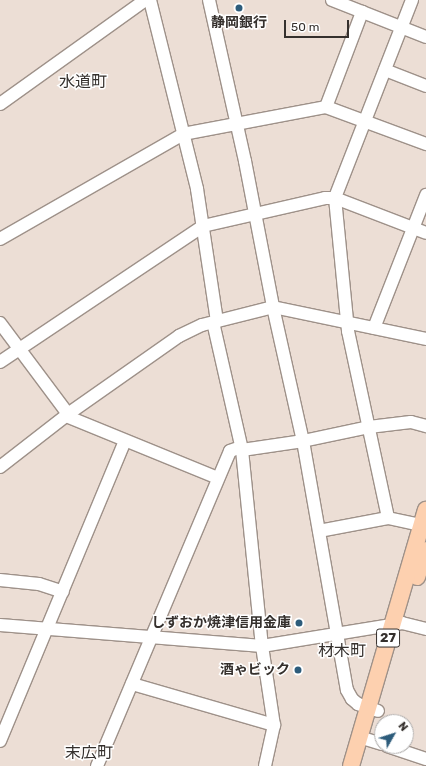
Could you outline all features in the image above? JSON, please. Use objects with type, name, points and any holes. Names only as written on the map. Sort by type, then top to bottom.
[{"type":"main road","name":"27","points":[[362,766],[370,740],[373,710],[397,625],[424,518]]},
{"type":"main road","name":"27","points":[[397,625],[426,550]]},
{"type":"main road","name":"27","points":[[351,766],[370,740]]},
{"type":"street","points":[[0,104],[145,0]]},
{"type":"street","points":[[150,0],[197,189],[215,322],[242,448],[262,646],[274,725],[265,766]]},
{"type":"street","points":[[209,0],[237,124],[273,307],[303,441],[347,690],[355,702],[373,710]]},
{"type":"street","points":[[332,0],[352,4],[362,12],[426,37]]},
{"type":"street","points":[[388,518],[348,331],[335,198],[412,0]]},
{"type":"street","points":[[326,107],[362,12]]},
{"type":"street","points":[[385,70],[426,86]]},
{"type":"street","points":[[0,239],[183,134],[326,107],[426,144]]},
{"type":"street","points":[[374,328],[426,195]]},
{"type":"street","points":[[0,362],[203,226],[326,198],[335,198],[426,233]]},
{"type":"street","points":[[0,467],[67,415],[179,336],[215,322],[273,307],[374,328],[425,335]]},
{"type":"street","points":[[0,323],[67,415],[125,441],[218,478]]},
{"type":"street","points":[[97,766],[230,451],[242,448],[303,441],[369,427],[411,422],[426,426]]},
{"type":"street","points":[[0,741],[125,441]]},
{"type":"street","points":[[319,531],[388,518],[424,518]]},
{"type":"street","points":[[0,580],[39,584],[63,592]]},
{"type":"street","points":[[0,625],[262,646],[337,633],[397,625],[426,629]]},
{"type":"street","points":[[132,684],[274,725]]},
{"type":"street","points":[[411,754],[426,759]]},
{"type":"place","name":"静岡銀行","points":[[239,8]]},
{"type":"place","name":"しずおか焼津信用金庫","points":[[299,623]]},
{"type":"place","name":"酒ゃビック","points":[[298,670]]},
{"type":"district","name":"水道町","points":[[83,82]]},
{"type":"district","name":"材木町","points":[[342,651]]},
{"type":"district","name":"末広町","points":[[89,753]]}]
